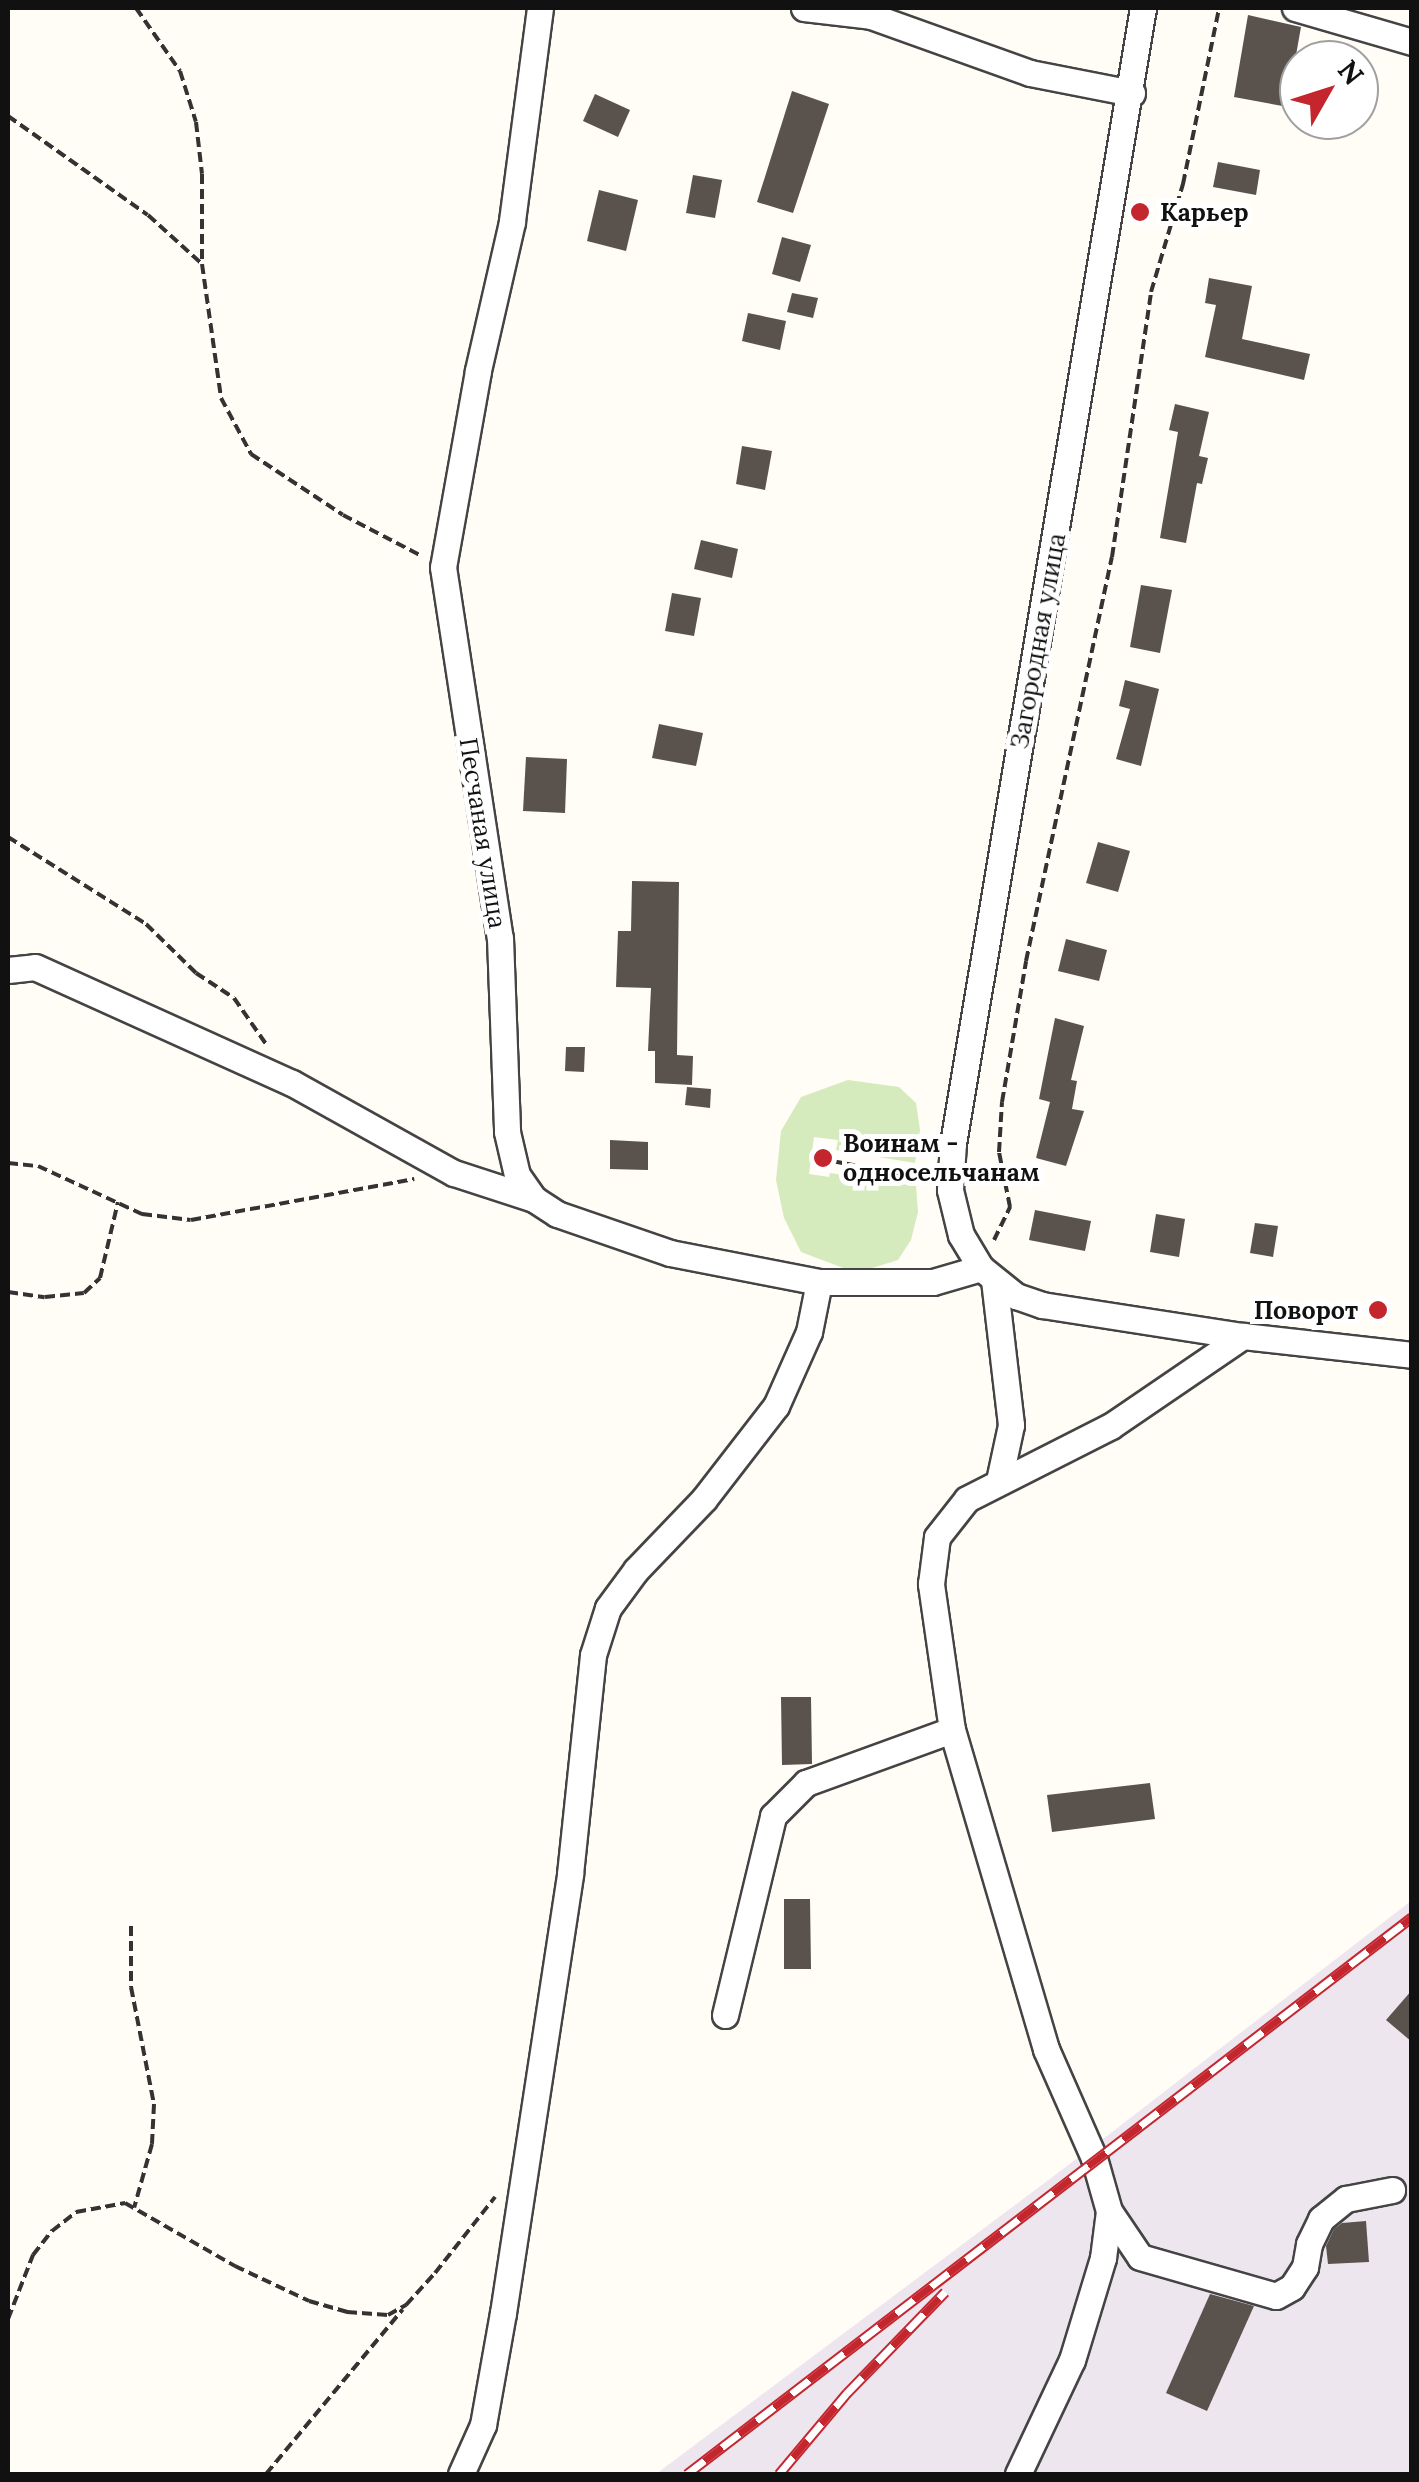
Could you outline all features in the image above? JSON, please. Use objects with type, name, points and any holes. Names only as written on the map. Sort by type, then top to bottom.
[{"type":"street","name":"Песчаная улица","points":[[534,1199],[518,1176],[507,1132],[500,938],[443,567],[478,371],[512,222],[540,8]]},
{"type":"street","points":[[804,8],[870,16],[1030,73],[1132,93]]},
{"type":"street","name":"Загородная улица","points":[[988,1274],[961,1235],[950,1184],[953,1143],[1132,93],[1143,8]]},
{"type":"street","points":[[1295,8],[1412,42]]},
{"type":"street","points":[[8,970],[35,967],[292,1083],[454,1173],[534,1199],[556,1214],[670,1253],[819,1282],[933,1282],[988,1274],[1016,1296],[1042,1305],[1243,1336],[1412,1355]]},
{"type":"street","points":[[988,1274],[1010,1425],[999,1481]]},
{"type":"street","points":[[461,2474],[483,2425],[570,1874],[594,1655],[608,1608],[636,1570],[704,1499],[776,1406],[809,1332],[819,1282]]},
{"type":"street","points":[[1243,1336],[1110,1426],[967,1499],[938,1537],[931,1584],[952,1730],[1046,2048],[1094,2158],[1108,2211],[1140,2257],[1276,2296],[1292,2288],[1305,2267],[1308,2244],[1321,2219],[1346,2199],[1392,2190]]},
{"type":"street","points":[[725,2014],[773,1816],[806,1783],[952,1730]]},
{"type":"street","points":[[1018,2474],[1072,2360],[1103,2258],[1108,2211]]},
{"type":"path","points":[[136,8],[180,71],[196,122],[202,174],[202,264],[221,398],[251,454],[343,515],[443,567]]},
{"type":"path","points":[[988,1274],[1010,1207],[1000,1152],[1002,1102],[1026,961],[1112,558],[1151,292],[1183,184],[1219,8]]},
{"type":"path","points":[[8,116],[148,215],[202,264]]},
{"type":"path","points":[[8,837],[146,924],[196,973],[234,998],[292,1083]]},
{"type":"path","points":[[832,1161],[950,1184]]},
{"type":"path","points":[[8,1163],[38,1166],[142,1214],[191,1220],[295,1197],[454,1173]]},
{"type":"path","points":[[8,1292],[45,1297],[84,1293],[100,1278],[118,1202]]},
{"type":"path","points":[[132,1926],[131,1987],[154,2104],[152,2144],[134,2208]]},
{"type":"path","points":[[266,2474],[472,2223],[525,2170]]},
{"type":"path","points":[[8,2319],[34,2255],[52,2231],[76,2212],[124,2203],[236,2266],[309,2300],[347,2312],[388,2315],[406,2305]]},
{"type":"shaded area","points":[[1411,1901],[1411,2474],[656,2474],[1107,2136]]},
{"type":"green space","points":[[848,1080],[899,1087],[916,1103],[920,1130],[915,1163],[836,1150],[838,1140],[814,1137],[809,1174],[829,1177],[830,1173],[916,1186],[918,1212],[911,1240],[898,1260],[872,1268],[846,1269],[801,1252],[784,1218],[776,1180],[781,1131],[801,1097]]},
{"type":"building","points":[[1248,15],[1301,27],[1299,40],[1279,40],[1279,105],[1234,97]]},
{"type":"building","points":[[792,91],[829,104],[793,213],[757,202]]},
{"type":"building","points":[[595,94],[630,110],[618,137],[583,121]]},
{"type":"building","points":[[1218,162],[1260,170],[1256,195],[1213,187]]},
{"type":"building","points":[[693,175],[722,180],[715,218],[686,213]]},
{"type":"building","points":[[599,190],[638,200],[626,251],[587,241]]},
{"type":"building","points":[[782,237],[811,245],[800,282],[772,274]]},
{"type":"building","points":[[1209,278],[1252,286],[1242,339],[1310,354],[1304,380],[1205,357],[1216,305],[1205,303]]},
{"type":"building","points":[[792,293],[818,298],[813,318],[787,312]]},
{"type":"building","points":[[748,313],[786,321],[780,350],[742,341]]},
{"type":"building","points":[[1175,404],[1209,412],[1199,456],[1208,458],[1202,484],[1197,483],[1186,543],[1160,538],[1178,432],[1169,430]]},
{"type":"building","points":[[742,446],[772,451],[765,490],[736,484]]},
{"type":"building","points":[[701,540],[738,549],[732,578],[694,569]]},
{"type":"building","points":[[1141,585],[1172,590],[1160,653],[1130,647]]},
{"type":"building","points":[[672,593],[701,598],[694,636],[665,631]]},
{"type":"building","points":[[1125,680],[1159,689],[1141,766],[1116,759],[1130,709],[1119,706]]},
{"type":"building","points":[[659,724],[703,733],[696,766],[652,758]]},
{"type":"building","points":[[526,757],[567,759],[565,813],[523,811]]},
{"type":"building","points":[[1098,842],[1130,851],[1118,892],[1086,883]]},
{"type":"building","points":[[632,881],[679,882],[677,1055],[693,1056],[692,1085],[655,1083],[655,1051],[648,1051],[651,988],[616,987],[618,931],[631,931]]},
{"type":"building","points":[[1066,939],[1107,950],[1099,981],[1058,971]]},
{"type":"building","points":[[1055,1018],[1084,1026],[1071,1080],[1077,1081],[1072,1109],[1084,1111],[1066,1166],[1036,1158],[1050,1102],[1039,1099]]},
{"type":"building","points":[[566,1047],[585,1047],[584,1072],[565,1071]]},
{"type":"building","points":[[687,1087],[711,1089],[710,1108],[685,1105]]},
{"type":"building","points":[[610,1140],[648,1142],[648,1170],[610,1169]]},
{"type":"building","points":[[1035,1210],[1091,1221],[1085,1251],[1029,1240]]},
{"type":"building","points":[[1156,1214],[1185,1219],[1179,1257],[1150,1252]]},
{"type":"building","points":[[1255,1223],[1278,1226],[1273,1257],[1250,1253]]},
{"type":"building","points":[[781,1697],[811,1697],[812,1764],[782,1765]]},
{"type":"building","points":[[1150,1783],[1155,1819],[1052,1832],[1047,1795]]},
{"type":"building","points":[[784,1899],[810,1899],[811,1969],[784,1969]]},
{"type":"building","points":[[1412,1990],[1412,2042],[1386,2020]]},
{"type":"building","points":[[1366,2221],[1369,2262],[1328,2264],[1326,2246],[1334,2229],[1342,2223]]},
{"type":"building","points":[[1210,2294],[1254,2306],[1207,2411],[1166,2393]]},
{"type":"railway","points":[[687,2474],[1412,1917]]},
{"type":"railway","points":[[779,2474],[847,2393],[945,2292]]},
{"type":"place","name":"Карьер","points":[[1140,212]]},
{"type":"place","name":"Воинам - односельчанам","points":[[823,1158]]},
{"type":"place","name":"Поворот","points":[[1378,1310]]}]
